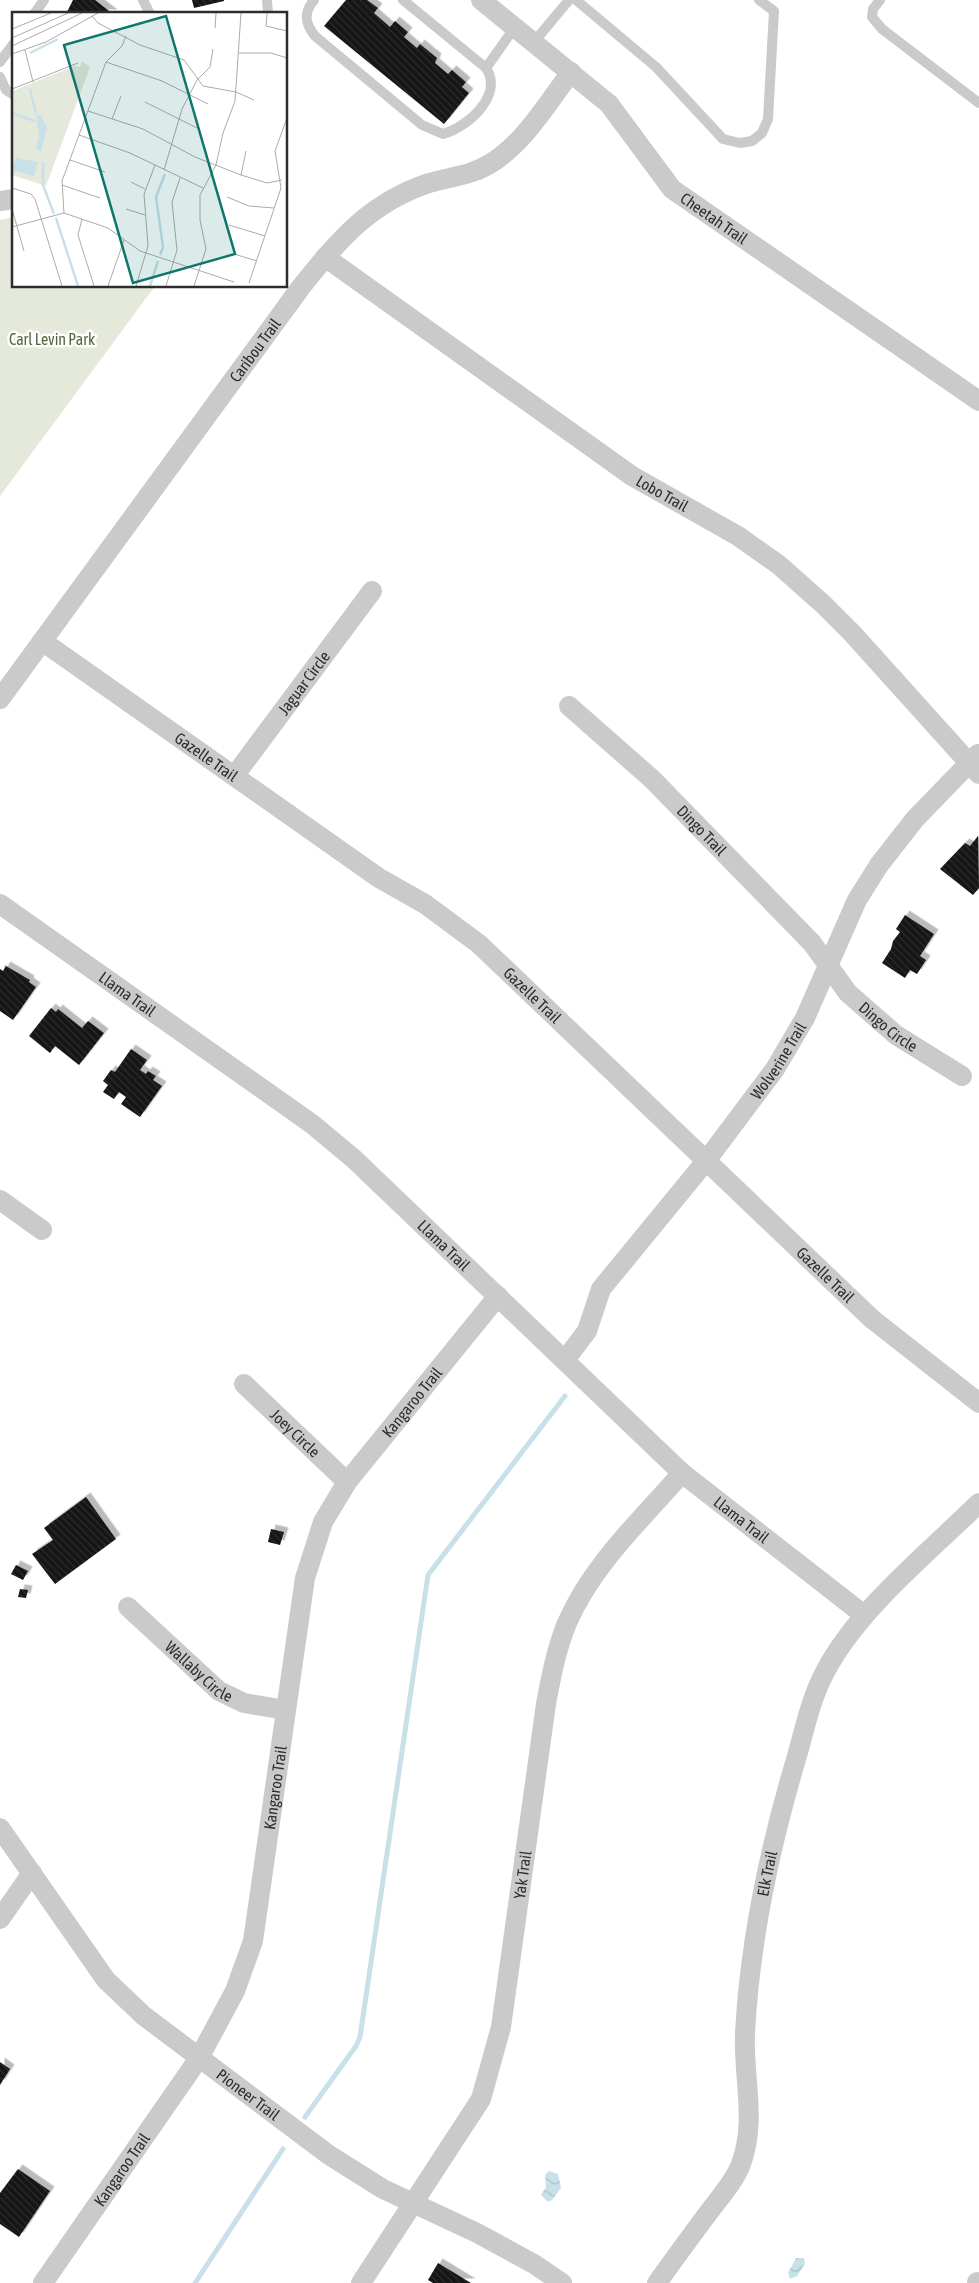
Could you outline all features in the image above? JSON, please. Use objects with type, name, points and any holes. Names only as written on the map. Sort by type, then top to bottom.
[{"type":"street","name":"Cheetah Trail","points":[[481,0],[609,104],[672,189],[979,401]]},
{"type":"street","name":"Caribou Trail","points":[[0,699],[326,257],[349,230],[396,197],[429,184],[470,174],[488,165],[507,151],[525,133],[571,72]]},
{"type":"street","name":"Lobo Trail","points":[[326,257],[632,476],[738,536],[779,565],[852,633],[976,763]]},
{"type":"street","name":"Jaguar Circle","points":[[235,775],[372,591]]},
{"type":"street","name":"Gazelle Trail","points":[[42,641],[380,878],[425,904],[479,944],[872,1319],[979,1403]]},
{"type":"street","name":"Dingo Trail","points":[[569,706],[652,779],[812,943],[828,963]]},
{"type":"street","name":"Wolverine Trail","points":[[565,1360],[587,1331],[601,1289],[706,1160],[775,1069],[805,1018],[857,900],[879,865],[915,819],[976,763]]},
{"type":"street","name":"Llama Trail","points":[[0,904],[312,1124],[354,1160],[682,1473],[864,1616]]},
{"type":"street","name":"Dingo Circle","points":[[828,963],[848,993],[896,1035],[962,1076]]},
{"type":"street","points":[[0,1200],[42,1230]]},
{"type":"street","name":"Kangaroo Trail","points":[[43,2283],[198,2058],[235,1991],[253,1941],[305,1578],[323,1522],[347,1482],[498,1296]]},
{"type":"street","name":"Joey Circle","points":[[244,1384],[347,1482]]},
{"type":"street","name":"Yak Trail","points":[[361,2283],[481,2099],[501,2027],[553,1664],[568,1623],[608,1555],[682,1473]]},
{"type":"street","name":"Elk Trail","points":[[657,2283],[727,2188],[740,2166],[749,2138],[750,2109],[745,2036],[751,1965],[762,1893],[782,1808],[812,1706],[824,1673],[864,1616],[979,1503]]},
{"type":"street","name":"Wallaby Circle","points":[[128,1607],[220,1691],[244,1703],[285,1710]]},
{"type":"street","name":"Pioneer Trail","points":[[0,1828],[106,1980],[144,2016],[329,2155],[382,2189],[518,2255],[562,2283]]},
{"type":"street","points":[[0,1919],[32,1873]]},
{"type":"lane","points":[[35,12],[44,0]]},
{"type":"lane","points":[[143,0],[149,12]]},
{"type":"lane","points":[[314,0],[306,14],[306,20],[307,26],[316,36],[422,125],[443,134],[468,122],[492,88],[492,77],[486,68],[403,0]]},
{"type":"lane","points":[[534,42],[569,0]]},
{"type":"lane","points":[[576,0],[656,67],[723,139],[740,143],[752,141],[762,133],[768,119],[774,11],[759,0]]},
{"type":"lane","points":[[880,0],[873,9],[872,17],[882,29],[979,103]]},
{"type":"lane","points":[[486,68],[515,27]]},
{"type":"lane","points":[[0,62],[12,46]]},
{"type":"lane","points":[[0,77],[6,90],[12,94]]},
{"type":"green space","name":"Carl Levin Park","points":[[12,217],[12,288],[154,288],[0,496],[0,220]]},
{"type":"water","points":[[549,2171],[558,2174],[561,2188],[552,2200],[548,2202],[541,2195],[546,2187],[545,2175]]},
{"type":"water","points":[[796,2258],[804,2258],[805,2264],[797,2276],[790,2279],[788,2273]]},
{"type":"building","points":[[73,0],[95,0],[110,12],[67,12]]},
{"type":"building","points":[[192,0],[224,0],[224,1],[194,8]]},
{"type":"building","points":[[346,0],[367,0],[378,8],[374,13],[390,27],[395,21],[408,32],[404,37],[417,48],[420,44],[437,58],[435,63],[448,74],[452,70],[466,82],[462,87],[469,93],[444,124],[324,26]]},
{"type":"building","points":[[978,836],[979,888],[973,895],[940,869],[965,843],[970,846]]},
{"type":"building","points":[[905,915],[934,934],[920,956],[926,960],[917,974],[910,970],[905,978],[882,963],[891,949],[893,941],[900,932],[896,929]]},
{"type":"building","points":[[6,966],[30,980],[29,982],[36,987],[13,1020],[0,1011],[0,969],[3,971]]},
{"type":"building","points":[[51,1008],[56,1012],[58,1009],[82,1028],[88,1021],[104,1033],[79,1065],[55,1046],[50,1053],[29,1036]]},
{"type":"building","points":[[131,1049],[147,1060],[140,1070],[146,1074],[148,1071],[156,1076],[153,1080],[162,1086],[140,1117],[121,1104],[126,1097],[119,1092],[114,1099],[103,1092],[108,1085],[103,1081],[111,1070],[115,1072]]},
{"type":"building","points":[[86,1497],[116,1539],[55,1584],[32,1554],[53,1540],[44,1528]]},
{"type":"building","points":[[271,1529],[284,1532],[280,1545],[268,1542]]},
{"type":"building","points":[[16,1565],[28,1571],[23,1580],[11,1574]]},
{"type":"building","points":[[20,1589],[28,1590],[26,1598],[18,1597]]},
{"type":"building","points":[[0,2062],[10,2069],[0,2085]]},
{"type":"building","points":[[18,2169],[50,2191],[19,2237],[0,2224],[0,2193]]},
{"type":"building","points":[[438,2263],[471,2283],[433,2283],[428,2280]]},
{"type":"waterway","points":[[305,2117],[356,2046],[360,2037],[428,1575],[565,1396]]},
{"type":"waterway","points":[[195,2283],[283,2149]]}]
